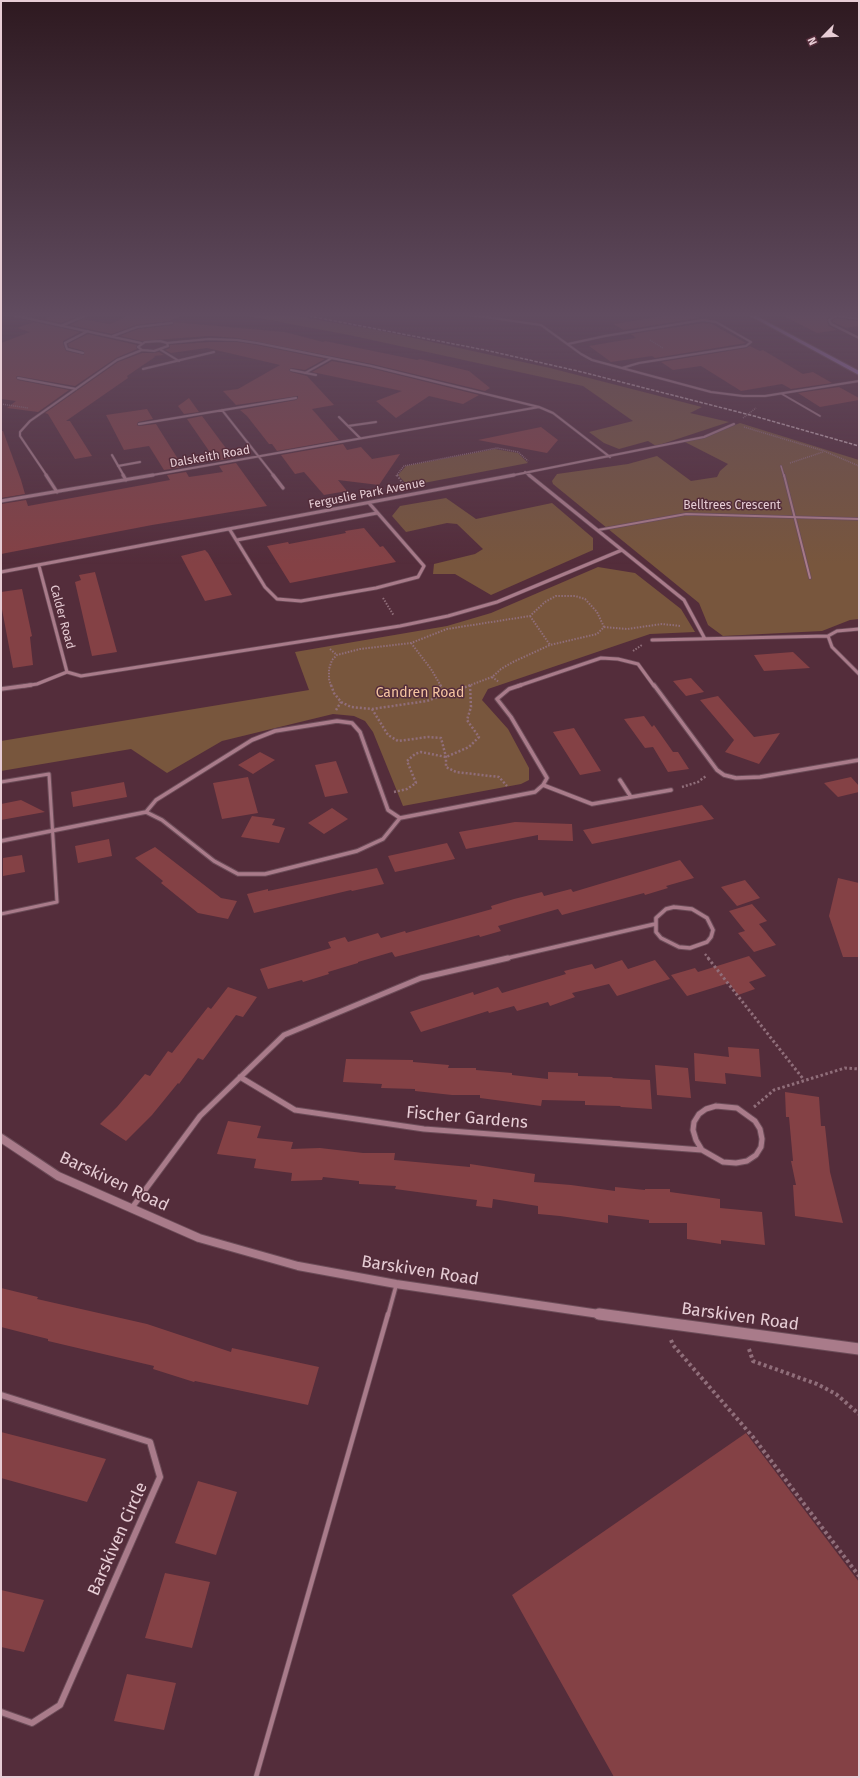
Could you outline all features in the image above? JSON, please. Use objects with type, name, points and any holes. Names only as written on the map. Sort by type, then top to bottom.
[{"type":"street","points":[[57,492],[20,436],[20,432],[22,428],[62,398]]},
{"type":"street","points":[[139,424],[296,398]]},
{"type":"street","points":[[501,398],[539,407],[554,413],[610,457]]},
{"type":"street","name":"Dalskeith Road","points":[[1,501],[539,407]]},
{"type":"street","points":[[222,410],[283,488]]},
{"type":"street","points":[[339,417],[360,438]]},
{"type":"street","points":[[348,426],[376,422]]},
{"type":"street","name":"Ferguslie Park Avenue","points":[[1,572],[230,530],[525,472],[610,457],[704,437],[734,424]]},
{"type":"street","points":[[112,455],[126,480]]},
{"type":"street","points":[[118,466],[140,462]]},
{"type":"street","points":[[525,472],[684,600],[705,639]]},
{"type":"street","points":[[230,530],[265,587],[277,599],[301,601],[376,588],[418,577],[424,566],[369,503]]},
{"type":"street","points":[[237,540],[377,513]]},
{"type":"street","points":[[1,689],[37,684],[67,672],[81,676],[400,626],[448,616],[497,602],[622,550]]},
{"type":"street","name":"Calder Road","points":[[39,566],[67,672]]},
{"type":"street","points":[[652,640],[828,636],[836,631],[859,628]]},
{"type":"street","points":[[828,636],[832,647],[859,674]]},
{"type":"street","points":[[1,841],[146,812],[162,820],[214,861],[238,874],[265,874],[357,851],[382,839],[400,818],[535,792],[543,785],[547,778],[511,717],[497,699],[509,689],[601,658],[618,658],[638,664],[717,770],[724,775],[736,778],[760,776],[859,760]]},
{"type":"street","points":[[146,812],[156,800],[252,740],[275,732],[337,721],[352,723],[360,732],[384,795],[388,810],[400,818]]},
{"type":"street","points":[[620,780],[631,797]]},
{"type":"street","points":[[543,785],[592,804],[671,790]]},
{"type":"street","points":[[683,907],[700,912],[711,924],[713,930],[712,936],[707,942],[699,946],[690,948],[670,944],[656,932],[656,918],[666,909],[683,907]]},
{"type":"street","points":[[130,1210],[200,1116],[284,1035],[421,978],[655,924]]},
{"type":"street","name":"Fischer Gardens","points":[[240,1077],[295,1110],[424,1129],[702,1150]]},
{"type":"street","points":[[716,1106],[737,1108],[746,1114],[755,1121],[760,1129],[762,1139],[761,1148],[756,1156],[747,1161],[730,1163],[712,1157],[702,1150],[696,1140],[693,1130],[694,1122],[699,1114],[706,1109],[716,1106]]},
{"type":"street","name":"Barskiven Road","points":[[1,1138],[58,1176],[130,1210],[198,1238],[290,1264],[396,1284],[664,1323],[859,1349]]},
{"type":"street","name":"Barskiven Circle","points":[[1,1395],[150,1442],[160,1477],[60,1705],[32,1724],[1,1712]]},
{"type":"lane","points":[[788,398],[820,416]]},
{"type":"lane","name":"Belltrees Crescent","points":[[781,466],[810,578]]},
{"type":"lane","name":"Belltrees Crescent","points":[[598,530],[686,514],[859,519]]},
{"type":"lane","points":[[1,782],[49,774],[57,902],[1,914]]},
{"type":"lane","points":[[256,1777],[396,1284]]},
{"type":"path","points":[[1,404],[45,410]]},
{"type":"path","points":[[734,424],[824,451],[859,466]]},
{"type":"path","points":[[413,495],[396,476],[404,466],[496,448],[518,452],[538,470]]},
{"type":"path","points":[[781,466],[824,451]]},
{"type":"path","points":[[376,588],[400,626]]},
{"type":"path","points":[[556,596],[575,596],[585,599],[592,605],[602,620],[604,627],[596,634],[550,644],[501,669],[492,677],[427,701],[372,709],[351,707],[341,702],[334,693],[329,679],[332,660],[337,655],[360,649],[411,643],[447,629],[530,616],[545,602],[556,596]]},
{"type":"path","points":[[530,616],[550,644]]},
{"type":"path","points":[[618,658],[652,640]]},
{"type":"path","points":[[411,643],[431,669],[446,695]]},
{"type":"path","points":[[384,795],[407,789],[416,783],[407,761],[415,754],[421,752],[446,757],[469,747],[479,737],[467,720],[471,707],[470,685]]},
{"type":"path","points":[[372,709],[388,735],[398,741],[428,737],[441,738],[446,757],[446,766],[456,772],[499,776],[514,796]]},
{"type":"path","points":[[671,790],[698,782],[717,770]]},
{"type":"path","points":[[699,946],[804,1080]]},
{"type":"path","points":[[746,1114],[774,1090],[845,1068],[859,1069]]},
{"type":"path","points":[[664,1323],[673,1345],[753,1437],[859,1576]]},
{"type":"path","points":[[744,1333],[753,1361],[817,1384],[836,1394],[859,1414]]},
{"type":"green space","points":[[600,398],[667,398],[702,407],[690,413],[729,422],[656,446],[648,441],[619,449],[604,443],[589,432],[633,421]]},
{"type":"green space","points":[[740,423],[859,460],[859,619],[850,620],[822,631],[723,636],[708,625],[699,603],[553,484],[552,481],[557,474],[628,464],[657,456],[691,481],[717,477],[720,471],[728,464],[683,441],[704,437]]},
{"type":"green space","points":[[495,449],[518,453],[528,463],[408,486],[398,475],[406,466]]},
{"type":"green space","points":[[446,498],[476,519],[552,503],[593,538],[593,550],[491,595],[455,574],[433,574],[434,564],[475,554],[483,549],[457,524],[447,523],[406,532],[392,516],[400,506]]},
{"type":"green space","name":"Candren Road","points":[[598,567],[635,573],[681,609],[695,632],[650,634],[488,689],[482,700],[508,729],[529,768],[529,780],[521,784],[403,806],[373,732],[365,721],[354,716],[333,714],[222,741],[167,773],[131,749],[1,771],[1,741],[309,690],[295,652],[447,626],[491,613]]},
{"type":"building","points":[[58,398],[38,412],[7,408],[16,401],[1,399]]},
{"type":"building","points":[[67,398],[99,398],[66,421],[70,421],[92,456],[75,459],[48,414],[45,413]]},
{"type":"building","points":[[189,398],[199,412],[184,414],[178,406]]},
{"type":"building","points":[[229,398],[284,398],[236,405]]},
{"type":"building","points":[[298,398],[327,398],[334,405],[312,409],[339,440],[277,451],[272,444],[269,444],[247,416],[240,410],[296,400]]},
{"type":"building","points":[[384,398],[426,398],[396,418],[376,401]]},
{"type":"building","points":[[437,398],[474,398],[463,404]]},
{"type":"building","points":[[806,398],[859,398],[859,400],[820,407]]},
{"type":"building","points":[[147,409],[153,419],[138,422],[137,425],[156,424],[183,467],[164,470],[149,446],[124,450],[106,415]]},
{"type":"building","points":[[202,416],[233,458],[216,461],[187,419]]},
{"type":"building","points":[[541,427],[558,440],[547,453],[478,440]]},
{"type":"building","points":[[1,431],[3,431],[25,494],[1,498]]},
{"type":"building","points":[[343,444],[347,450],[361,447],[372,459],[400,454],[379,485],[338,480],[347,491],[324,495],[304,472],[295,474],[281,455]]},
{"type":"building","points":[[236,463],[267,506],[152,525],[1,554],[1,504],[26,500],[28,506],[170,480],[167,475],[186,472],[189,477],[223,472],[219,466]]},
{"type":"building","points":[[364,528],[380,547],[383,546],[396,562],[290,583],[267,546],[288,542],[289,544]]},
{"type":"building","points":[[205,550],[232,595],[205,601],[181,556]]},
{"type":"building","points":[[95,572],[117,652],[92,656],[75,582],[81,580],[79,575]]},
{"type":"building","points":[[22,589],[32,636],[30,637],[33,665],[13,668],[1,604],[1,592]]},
{"type":"building","points":[[793,652],[810,668],[764,671],[754,655]]},
{"type":"building","points":[[691,678],[704,692],[686,696],[673,681]]},
{"type":"building","points":[[718,696],[754,737],[780,733],[759,764],[725,752],[734,740],[700,700]]},
{"type":"building","points":[[644,716],[652,727],[654,725],[673,752],[678,752],[689,769],[668,772],[653,747],[645,748],[624,719]]},
{"type":"building","points":[[574,728],[601,771],[580,775],[553,732]]},
{"type":"building","points":[[260,752],[275,760],[253,774],[238,765]]},
{"type":"building","points":[[336,761],[348,793],[325,797],[315,765]]},
{"type":"building","points":[[248,777],[258,813],[222,819],[213,783]]},
{"type":"building","points":[[851,777],[859,786],[859,792],[838,797],[824,783]]},
{"type":"building","points":[[124,782],[127,797],[73,807],[71,792]]},
{"type":"building","points":[[21,800],[45,812],[1,820],[1,804]]},
{"type":"building","points":[[702,805],[714,819],[592,844],[583,830]]},
{"type":"building","points":[[332,808],[348,819],[324,834],[308,823]]},
{"type":"building","points":[[252,816],[275,819],[272,825],[285,828],[279,843],[241,837]]},
{"type":"building","points":[[515,822],[572,824],[573,841],[538,840],[538,835],[466,849],[459,832]]},
{"type":"building","points":[[109,839],[112,856],[78,863],[75,846]]},
{"type":"building","points":[[447,843],[455,859],[395,872],[388,856]]},
{"type":"building","points":[[155,847],[221,898],[237,901],[228,919],[198,913],[161,883],[163,881],[135,858]]},
{"type":"building","points":[[22,855],[25,872],[3,876],[3,858]]},
{"type":"building","points":[[680,860],[694,878],[666,886],[668,888],[645,895],[644,893],[562,915],[558,909],[498,926],[501,931],[480,937],[479,935],[395,957],[392,952],[328,972],[329,974],[303,982],[302,980],[268,989],[260,969],[331,948],[328,942],[345,937],[348,942],[378,933],[381,938],[405,931],[406,933],[492,909],[491,906],[514,899],[542,892],[544,896],[571,889],[573,892]]},
{"type":"building","points":[[377,868],[384,884],[351,890],[254,913],[247,894],[268,889],[268,891]]},
{"type":"building","points":[[838,878],[859,883],[859,957],[843,957],[829,916]]},
{"type":"building","points":[[745,880],[760,898],[737,906],[721,887]]},
{"type":"building","points":[[752,904],[767,921],[759,924],[776,945],[754,952],[738,933],[745,931],[729,911]]},
{"type":"building","points":[[749,956],[766,976],[749,982],[755,989],[738,995],[729,983],[687,996],[671,975],[695,968],[698,972]]},
{"type":"building","points":[[622,960],[628,969],[655,960],[670,979],[617,996],[609,984],[572,993],[575,997],[550,1006],[548,1002],[517,1011],[514,1006],[489,1013],[488,1011],[421,1032],[410,1012],[473,992],[474,995],[498,987],[502,993],[566,974],[564,971],[592,964],[595,969]]},
{"type":"building","points":[[228,987],[257,997],[243,1017],[236,1015],[203,1060],[198,1058],[179,1084],[178,1083],[152,1115],[126,1141],[100,1124],[117,1107],[145,1074],[150,1076],[168,1051],[172,1053],[208,1007],[211,1009]]},
{"type":"building","points":[[728,1047],[759,1049],[761,1077],[725,1073],[726,1084],[695,1081],[694,1053],[729,1057]]},
{"type":"building","points":[[346,1059],[413,1060],[413,1062],[449,1065],[448,1068],[476,1068],[476,1070],[512,1073],[512,1075],[548,1079],[548,1072],[578,1073],[578,1076],[650,1080],[652,1109],[585,1105],[585,1101],[542,1100],[541,1106],[480,1098],[480,1095],[452,1095],[415,1091],[415,1089],[381,1088],[382,1084],[343,1082]]},
{"type":"building","points":[[655,1065],[688,1068],[691,1098],[657,1095]]},
{"type":"building","points":[[785,1092],[819,1097],[821,1126],[825,1126],[830,1172],[843,1223],[795,1216],[793,1185],[796,1185],[791,1161],[793,1161],[789,1117],[786,1117]]},
{"type":"building","points":[[228,1121],[261,1126],[257,1138],[293,1142],[291,1149],[320,1148],[363,1153],[395,1153],[394,1160],[470,1167],[470,1164],[535,1174],[534,1182],[615,1191],[615,1187],[645,1190],[670,1189],[670,1192],[720,1199],[720,1208],[762,1212],[765,1245],[721,1240],[721,1244],[687,1239],[687,1223],[649,1223],[649,1220],[608,1215],[608,1223],[538,1214],[538,1206],[493,1199],[492,1208],[476,1206],[477,1200],[395,1189],[396,1186],[359,1184],[359,1181],[323,1177],[322,1180],[291,1181],[292,1173],[254,1168],[256,1159],[217,1154]]},
{"type":"building","points":[[1,1288],[38,1297],[37,1299],[147,1324],[231,1352],[232,1348],[319,1367],[308,1405],[194,1382],[153,1369],[154,1366],[48,1341],[48,1339],[1,1327]]},
{"type":"building","points":[[1,1432],[106,1459],[87,1502],[1,1478]]},
{"type":"building","points":[[746,1433],[859,1582],[859,1777],[614,1777],[512,1595]]},
{"type":"building","points":[[198,1481],[237,1492],[216,1555],[175,1543]]},
{"type":"building","points":[[165,1573],[210,1582],[192,1648],[145,1638]]},
{"type":"building","points":[[1,1590],[44,1600],[24,1652],[1,1647]]},
{"type":"building","points":[[127,1674],[176,1683],[164,1730],[114,1721]]},
{"type":"railway","points":[[684,398],[754,416],[859,446]]}]
